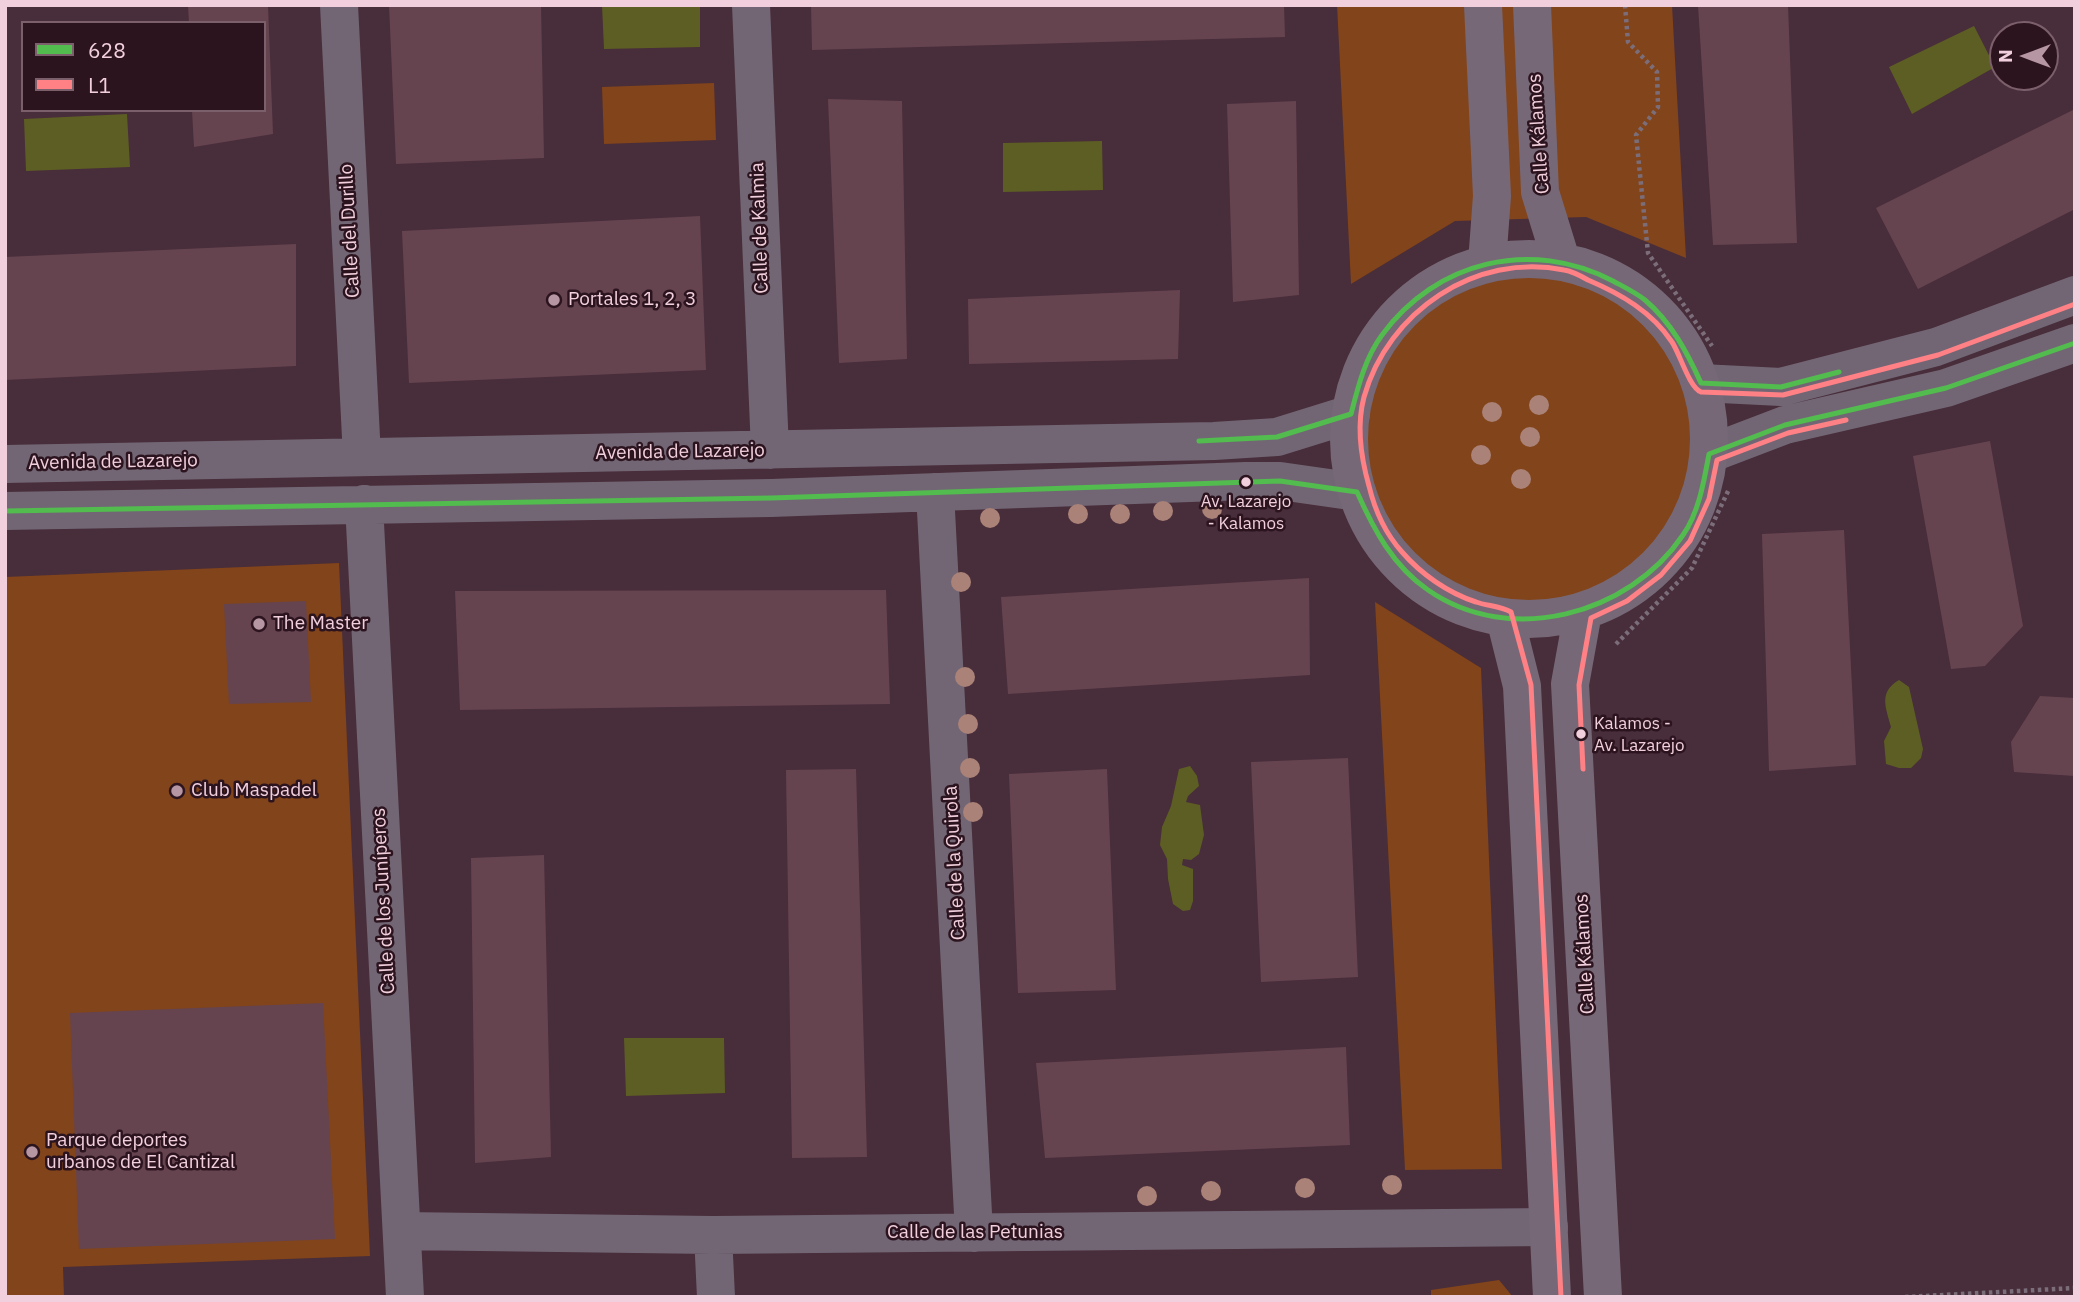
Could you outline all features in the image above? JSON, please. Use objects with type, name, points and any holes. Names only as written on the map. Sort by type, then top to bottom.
[{"type":"main road","points":[[1483,5],[1492,196],[1487,263]]},
{"type":"main road","name":"Calle Kálamos","points":[[1532,5],[1540,192],[1561,260]]},
{"type":"main road","points":[[1524,257],[1561,260],[1607,275],[1648,302],[1680,339],[1701,383],[1722,466],[1701,496],[1683,535],[1656,568],[1622,594],[1583,612],[1544,620],[1505,618],[1465,608],[1429,589],[1398,563],[1374,530],[1357,492],[1350,453],[1351,414],[1361,372],[1382,334],[1411,302],[1447,278],[1487,263],[1524,257]]},
{"type":"main road","name":"Calle Kálamos","points":[[1583,612],[1570,684],[1603,1297]]},
{"type":"main road","points":[[1505,618],[1522,686],[1552,1297]]},
{"type":"street","name":"Calle del Durillo","points":[[339,5],[362,457]]},
{"type":"street","name":"Calle de Kalmia","points":[[751,5],[769,450]]},
{"type":"street","points":[[1701,383],[1781,387],[1936,347],[2075,295]]},
{"type":"street","points":[[1722,466],[1785,425],[1946,388],[2075,343]]},
{"type":"street","name":"Avenida de Lazarejo","points":[[5,464],[1214,441],[1277,437],[1351,414]]},
{"type":"street","points":[[5,511],[771,498],[1246,481],[1280,481],[1357,492]]},
{"type":"street","name":"Calle de la Quirola","points":[[935,492],[974,1233]]},
{"type":"street","name":"Calle de los Juníperos","points":[[364,504],[405,1297]]},
{"type":"street","name":"Calle de las Petunias","points":[[402,1231],[713,1235],[1549,1227]]},
{"type":"street","points":[[713,1235],[716,1297]]},
{"type":"path","points":[[1625,5],[1628,42],[1657,72],[1658,107],[1636,135],[1648,253],[1714,348]]},
{"type":"path","points":[[1607,653],[1692,568],[1722,466]]},
{"type":"path","points":[[1905,1297],[2075,1288]]},
{"type":"shaded area","points":[[602,5],[700,5],[700,47],[604,49]]},
{"type":"shaded area","points":[[1337,5],[1672,5],[1686,258],[1586,217],[1455,221],[1351,284]]},
{"type":"shaded area","points":[[1974,26],[1989,55],[1989,70],[1912,114],[1889,67]]},
{"type":"shaded area","points":[[714,83],[716,140],[604,144],[602,87]]},
{"type":"shaded area","points":[[127,114],[130,167],[26,171],[24,119]]},
{"type":"shaded area","points":[[1102,141],[1103,190],[1003,192],[1003,143]]},
{"type":"shaded area","points":[[1530,277],[1562,280],[1607,296],[1634,314],[1656,336],[1681,378],[1690,408],[1693,440],[1690,472],[1674,517],[1656,544],[1634,566],[1592,591],[1562,600],[1530,603],[1498,600],[1453,584],[1426,566],[1404,544],[1379,502],[1370,472],[1367,440],[1370,408],[1386,363],[1404,336],[1426,314],[1468,289],[1498,280]]},
{"type":"shaded area","name":"Club Maspadel","points":[[339,563],[370,1256],[63,1267],[64,1297],[5,1297],[5,577]]},
{"type":"shaded area","points":[[1375,602],[1481,668],[1502,1169],[1405,1170]]},
{"type":"shaded area","points":[[1899,680],[1909,687],[1923,749],[1921,758],[1911,768],[1886,764],[1884,741],[1891,727],[1885,701],[1888,690]]},
{"type":"shaded area","points":[[1190,766],[1197,776],[1199,786],[1188,796],[1186,802],[1200,805],[1204,835],[1199,854],[1191,860],[1183,859],[1182,865],[1193,869],[1193,901],[1190,910],[1183,911],[1173,904],[1167,859],[1160,845],[1162,827],[1171,806],[1179,769]]},
{"type":"shaded area","points":[[624,1038],[724,1038],[725,1093],[626,1096]]},
{"type":"shaded area","points":[[1499,1280],[1513,1297],[1431,1297],[1431,1290]]},
{"type":"building","points":[[188,5],[268,5],[273,134],[194,147],[192,112],[266,112],[266,21],[189,21]]},
{"type":"building","points":[[389,5],[541,5],[544,158],[396,164]]},
{"type":"building","points":[[811,5],[1284,5],[1285,37],[812,50]]},
{"type":"building","points":[[1698,5],[1788,5],[1797,243],[1713,245]]},
{"type":"building","points":[[828,99],[902,101],[907,359],[839,363]]},
{"type":"building","points":[[1296,101],[1299,295],[1233,302],[1227,104]]},
{"type":"building","points":[[2075,109],[2075,209],[1918,289],[1876,208]]},
{"type":"building","name":"Portales 1, 2, 3","points":[[700,216],[706,370],[409,383],[402,231]]},
{"type":"building","points":[[296,244],[296,366],[5,380],[5,257]]},
{"type":"building","points":[[1180,290],[1178,359],[969,364],[968,299]]},
{"type":"building","points":[[1990,441],[2023,626],[1985,666],[1951,669],[1913,456]]},
{"type":"building","points":[[1844,530],[1856,765],[1769,771],[1762,534]]},
{"type":"building","points":[[1309,578],[1310,675],[1008,694],[1001,597]]},
{"type":"building","points":[[886,590],[890,704],[460,710],[455,591]]},
{"type":"building","points":[[306,601],[311,702],[229,704],[224,604]]},
{"type":"building","points":[[2040,696],[2075,698],[2075,776],[2014,772],[2011,742]]},
{"type":"building","points":[[1348,758],[1358,977],[1261,982],[1251,762]]},
{"type":"building","points":[[856,769],[867,1157],[792,1158],[786,770]]},
{"type":"building","points":[[1107,769],[1116,990],[1018,993],[1009,774]]},
{"type":"building","points":[[544,855],[551,1157],[475,1163],[471,858]]},
{"type":"building","points":[[323,1003],[335,1239],[79,1249],[70,1013]]},
{"type":"building","points":[[1346,1047],[1350,1145],[1045,1158],[1036,1063]]},
{"type":"transit line","name":"628","points":[[1199,441],[1277,437],[1351,414],[1371,353],[1382,335],[1404,310],[1429,289],[1457,274],[1487,264],[1518,260],[1550,261],[1582,268],[1637,294],[1670,328],[1701,383],[1781,387],[1839,372]]},
{"type":"transit line","name":"L1","points":[[1561,1297],[1531,685],[1511,612],[1466,598],[1436,582],[1402,552],[1381,521],[1366,475],[1360,431],[1364,397],[1376,366],[1393,339],[1414,315],[1440,295],[1468,280],[1499,270],[1531,267],[1573,273],[1635,305],[1664,331],[1693,384],[1701,392],[1783,395],[1938,355],[2075,304]]},
{"type":"transit line","name":"628","points":[[5,511],[771,498],[1280,481],[1357,492],[1386,546],[1405,570],[1428,590],[1460,607],[1495,617],[1530,619],[1566,614],[1600,603],[1632,585],[1660,563],[1689,526],[1700,496],[1709,454],[1785,425],[1946,388],[2075,343]]},
{"type":"transit line","name":"L1","points":[[1583,769],[1579,685],[1591,618],[1627,601],[1661,575],[1690,541],[1709,499],[1717,460],[1788,433],[1846,420]]},
{"type":"place","name":"Portales 1, 2, 3","points":[[554,300]]},
{"type":"place","name":"Av. Lazarejo - Kalamos","points":[[1246,482]]},
{"type":"place","name":"The Master","points":[[259,624]]},
{"type":"place","name":"Kalamos - Av. Lazarejo","points":[[1581,734]]},
{"type":"place","name":"Club Maspadel","points":[[177,791]]},
{"type":"place","name":"Parque deportes urbanos de El Cantizal","points":[[32,1152]]}]
